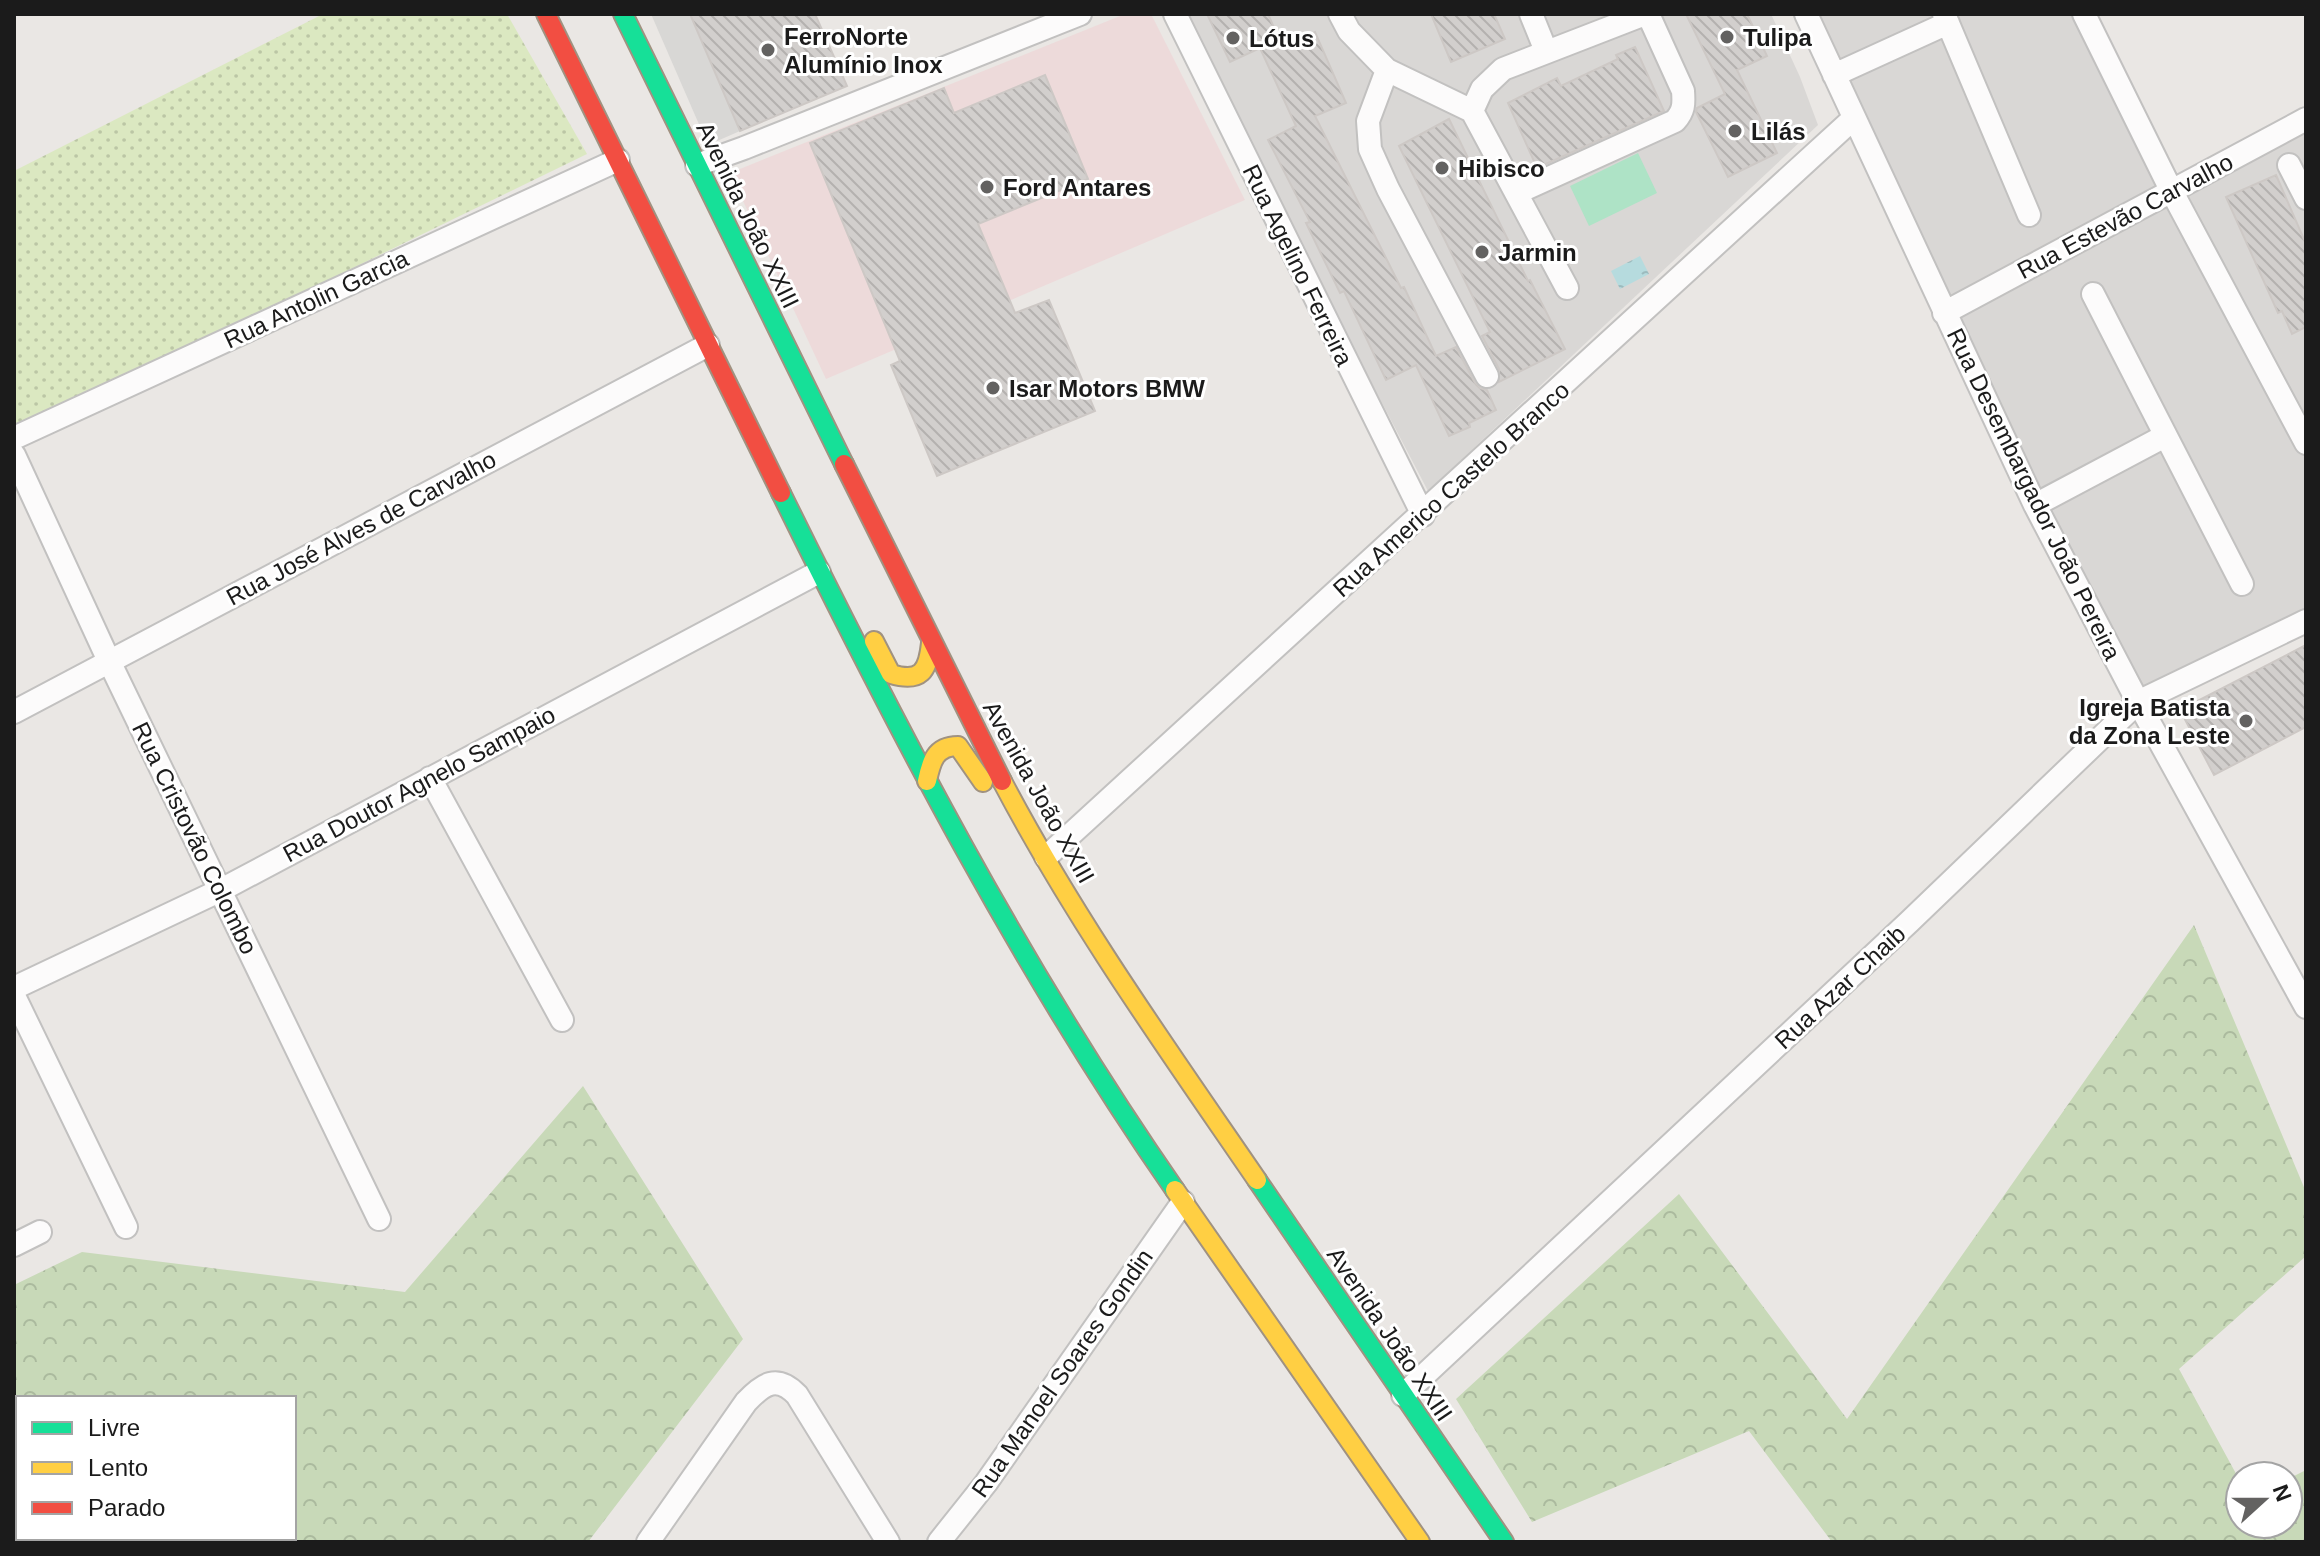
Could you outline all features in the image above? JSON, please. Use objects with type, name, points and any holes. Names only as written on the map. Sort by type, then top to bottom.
[{"type":"main road","points":[[546,14],[876,687],[981,880],[1095,1069],[1183,1202],[1420,1542]]},
{"type":"main road","name":"Avenida João XXIII","points":[[623,14],[931,643],[1040,848],[1156,1032],[1504,1542]]},
{"type":"main road","points":[[819,572],[852,604],[891,674],[903,679],[924,672],[930,659],[931,643]]},
{"type":"main road","points":[[927,781],[937,750],[947,745],[958,746],[984,784],[1040,848]]},
{"type":"street","points":[[697,165],[1080,14]]},
{"type":"street","name":"Rua Agelino Ferreira","points":[[1175,14],[1423,515]]},
{"type":"street","points":[[1340,14],[1349,31],[1387,70],[1472,111],[1567,288]]},
{"type":"street","points":[[1531,14],[1546,51]]},
{"type":"street","points":[[1472,111],[1482,89],[1503,69],[1647,14],[1683,91],[1682,113],[1675,121],[1516,193]]},
{"type":"street","name":"Rua Desembargador João Pereira","points":[[1806,14],[2035,505],[2138,702],[2306,1007]]},
{"type":"street","points":[[2084,14],[2171,190],[2306,443]]},
{"type":"street","points":[[1834,75],[1946,18],[2029,215]]},
{"type":"street","points":[[1387,70],[1368,121],[1370,149],[1487,376]]},
{"type":"street","name":"Rua Americo Castelo Branco","points":[[1040,848],[1423,515],[1854,118]]},
{"type":"street","name":"Rua Estevão Carvalho","points":[[1944,313],[2306,119]]},
{"type":"street","name":"Rua Antolin Garcia","points":[[14,438],[618,160]]},
{"type":"street","points":[[2289,165],[2306,198]]},
{"type":"street","points":[[2093,294],[2242,584]]},
{"type":"street","name":"Rua José Alves de Carvalho","points":[[14,712],[708,345]]},
{"type":"street","points":[[2035,505],[2165,436]]},
{"type":"street","name":"Rua Cristovão Colombo","points":[[14,455],[109,661],[379,1219]]},
{"type":"street","name":"Rua Doutor Agnelo Sampaio","points":[[14,988],[221,890],[819,572]]},
{"type":"street","name":"Rua Azar Chaib","points":[[1403,1395],[1898,933],[2138,702],[2306,621]]},
{"type":"street","points":[[430,778],[562,1020]]},
{"type":"street","points":[[14,996],[126,1227]]},
{"type":"street","name":"Rua Manoel Soares Gondin","points":[[939,1542],[986,1483],[1183,1202]]},
{"type":"street","points":[[14,1245],[40,1232]]},
{"type":"street","points":[[648,1542],[746,1402],[762,1387],[780,1383],[790,1387],[797,1395],[888,1542]]},
{"type":"shaded area","points":[[651,14],[690,14],[740,131],[708,145]]},
{"type":"shaded area","name":"Ford Antares","points":[[1125,14],[1151,14],[1245,200],[826,379],[730,173]]},
{"type":"shaded area","points":[[1187,14],[1771,14],[1818,125],[1428,491],[1287,221]]},
{"type":"shaded area","points":[[1809,14],[2083,14],[2306,443],[2306,620],[2138,702]]},
{"type":"shaded area","points":[[2306,130],[2306,426],[2186,191]]},
{"type":"green space","points":[[323,14],[507,14],[587,154],[14,433],[14,171]]},
{"type":"green space","points":[[1638,153],[1657,193],[1589,226],[1570,186]]},
{"type":"green space","points":[[2194,925],[2306,1192],[2306,1256],[2179,1369],[2229,1460],[2224,1460],[2224,1540],[2304,1540],[2306,1470],[2306,1542],[1832,1542],[1749,1431],[1532,1522],[1456,1399],[1679,1194],[1847,1419]]},
{"type":"green space","points":[[583,1086],[743,1339],[588,1542],[14,1542],[14,1285],[82,1252],[405,1292]]},
{"type":"water","points":[[1640,256],[1649,274],[1620,289],[1611,271]]},
{"type":"building","name":"FerroNorte Alumínio Inox","points":[[690,14],[815,14],[847,86],[740,131]]},
{"type":"building","points":[[1207,14],[1268,14],[1282,46],[1315,32],[1346,103],[1315,116],[1401,288],[1404,287],[1436,356],[1456,347],[1475,383],[1487,390],[1496,410],[1449,436],[1416,365],[1386,380],[1344,291],[1340,293],[1306,223],[1310,222],[1268,140],[1296,126],[1260,48],[1230,62]]},
{"type":"building","points":[[1431,14],[1494,14],[1505,39],[1451,62]]},
{"type":"building","points":[[1686,14],[1747,14],[1767,56],[1737,70],[1777,153],[1728,177],[1696,112],[1697,108],[1725,94]]},
{"type":"building","points":[[1635,47],[1664,111],[1537,168],[1508,103],[1557,78],[1561,86],[1618,59],[1616,55]]},
{"type":"building","points":[[1045,75],[1088,179],[978,224],[1015,313],[1049,300],[1095,411],[937,476],[891,365],[900,361],[810,143],[944,88],[954,113]]},
{"type":"building","points":[[1449,119],[1528,281],[1565,349],[1499,382],[1499,369],[1482,336],[1490,332],[1399,146]]},
{"type":"building","points":[[2276,175],[2306,244],[2306,327],[2292,334],[2282,311],[2278,313],[2226,197]]},
{"type":"building","name":"Igreja Batista da Zona Leste","points":[[2306,645],[2306,727],[2214,775],[2180,710]]},
{"type":"traffic: fast","points":[[623,14],[844,464]]},
{"type":"traffic: fast","points":[[781,493],[917,761],[1014,936],[1065,1022],[1175,1190]]},
{"type":"traffic: fast","points":[[1257,1180],[1504,1542]]},
{"type":"traffic: slow","points":[[874,641],[891,674],[909,677],[916,676],[925,667],[931,643]]},
{"type":"traffic: slow","points":[[927,781],[935,756],[944,749],[958,746],[983,782]]},
{"type":"traffic: slow","points":[[1002,781],[1091,934],[1257,1180]]},
{"type":"traffic: slow","points":[[1175,1190],[1420,1542]]},
{"type":"traffic: jam","points":[[546,14],[781,493]]},
{"type":"traffic: jam","points":[[844,464],[1002,781]]},
{"type":"place","name":"Tulipa","points":[[1727,37]]},
{"type":"place","name":"Lótus","points":[[1233,38]]},
{"type":"place","name":"FerroNorte Alumínio Inox","points":[[768,50]]},
{"type":"place","name":"Lilás","points":[[1735,131]]},
{"type":"place","name":"Hibisco","points":[[1442,168]]},
{"type":"place","name":"Ford Antares","points":[[987,187]]},
{"type":"place","name":"Jarmin","points":[[1482,252]]},
{"type":"place","name":"Isar Motors BMW","points":[[993,388]]},
{"type":"place","name":"Igreja Batista da Zona Leste","points":[[2246,721]]}]
